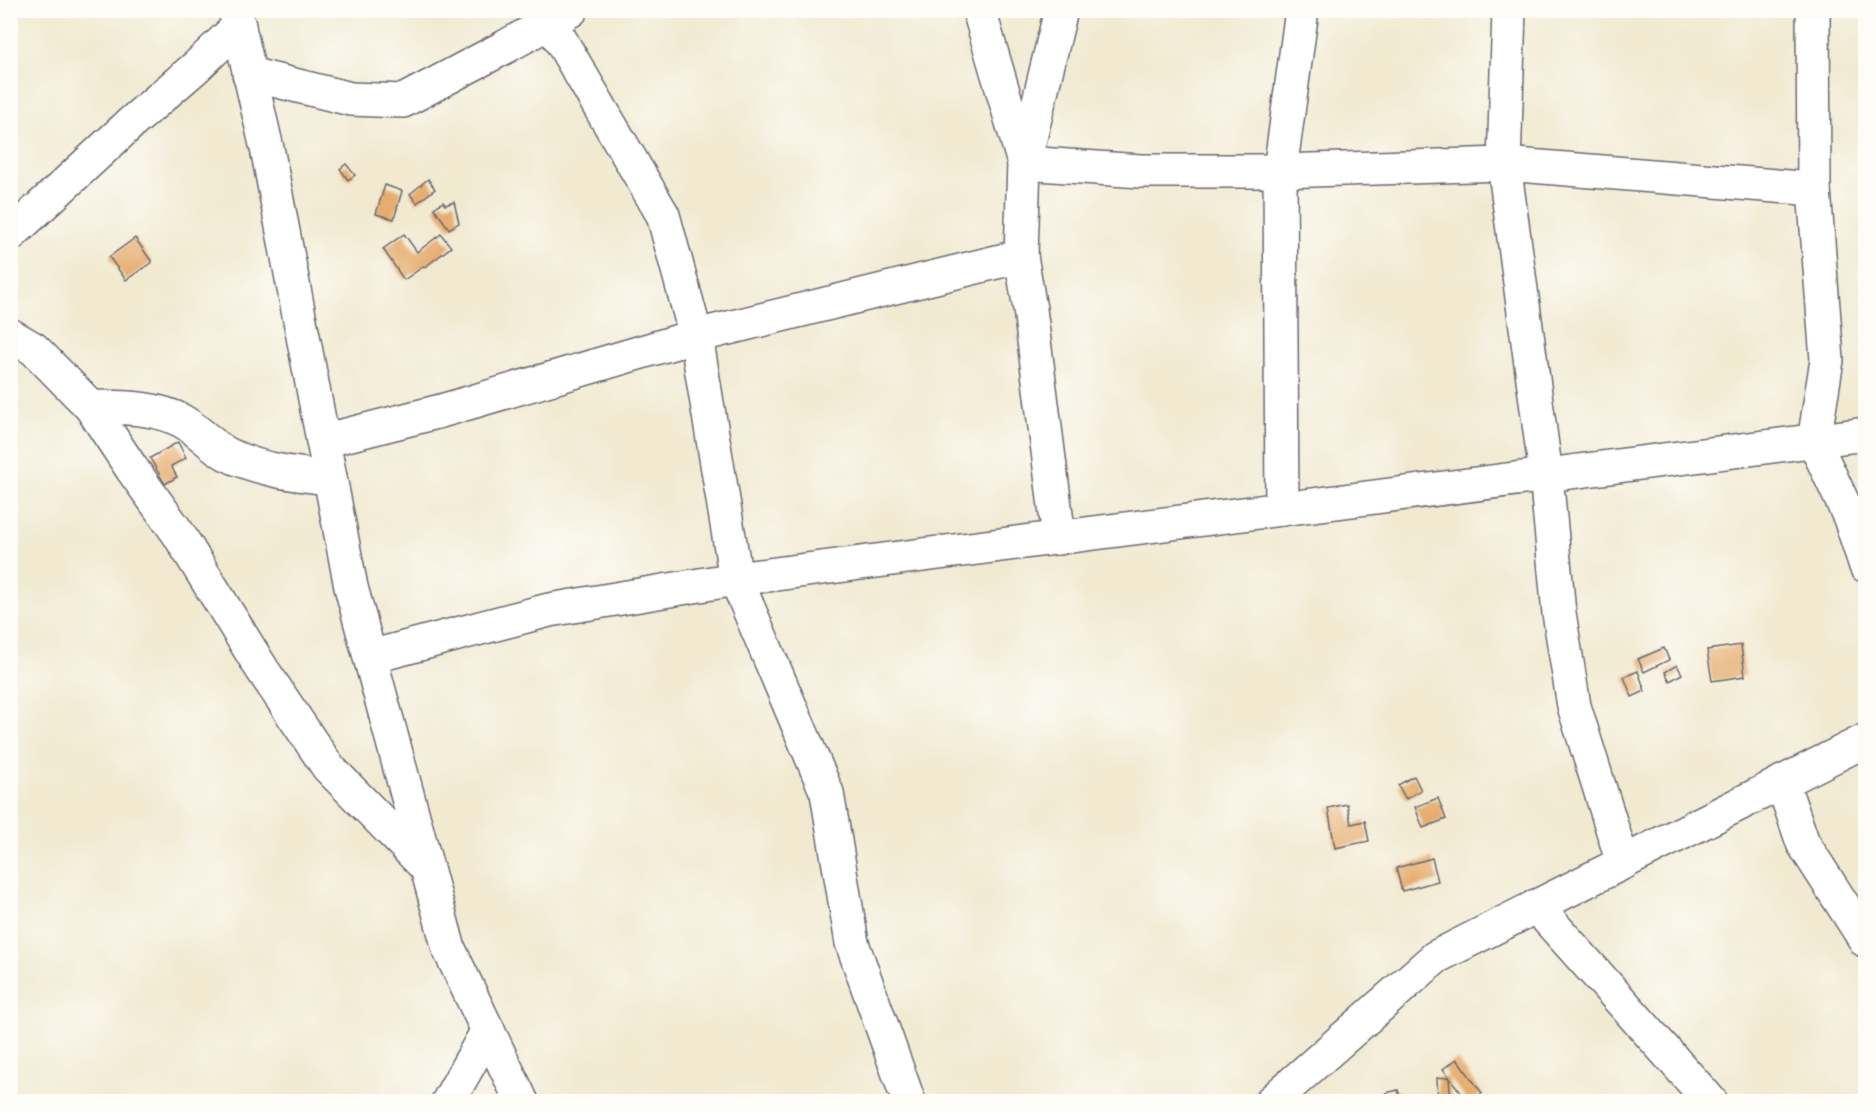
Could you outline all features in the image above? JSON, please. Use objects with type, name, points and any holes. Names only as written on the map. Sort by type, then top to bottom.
[{"type":"street","points":[[979,10],[1024,163]]},
{"type":"street","points":[[1059,538],[1030,309],[1021,256],[1024,163],[1061,10]]},
{"type":"street","points":[[1282,509],[1280,171],[1302,10]]},
{"type":"street","points":[[1509,10],[1504,164],[1546,475],[1559,613],[1574,706],[1623,863]]},
{"type":"street","points":[[1813,10],[1814,189],[1827,360],[1814,441],[1850,518],[1866,566]]},
{"type":"street","points":[[249,74],[351,99],[403,101],[554,15],[663,215],[696,336],[736,579],[827,793],[852,943],[909,1101]]},
{"type":"street","points":[[237,18],[267,153],[351,587],[449,949],[522,1101]]},
{"type":"street","points":[[10,235],[130,123],[196,67],[237,18]]},
{"type":"street","points":[[1024,163],[1141,171],[1280,171],[1504,164],[1814,189]]},
{"type":"street","points":[[323,441],[441,411],[696,336],[1021,256]]},
{"type":"street","points":[[10,335],[34,349],[91,407],[178,532],[262,669],[328,767],[427,868]]},
{"type":"street","points":[[91,407],[161,412],[182,422],[226,453],[254,465],[285,473],[330,478]]},
{"type":"street","points":[[370,657],[549,610],[736,579],[1866,434]]},
{"type":"street","points":[[1271,1101],[1436,957],[1866,740]]},
{"type":"street","points":[[1782,782],[1803,843],[1866,941]]},
{"type":"street","points":[[1536,906],[1711,1101]]},
{"type":"street","points":[[448,1101],[488,1030]]},
{"type":"building","points":[[346,164],[355,175],[348,180],[340,169]]},
{"type":"building","points":[[428,179],[435,189],[417,203],[410,194]]},
{"type":"building","points":[[385,185],[402,191],[394,219],[376,214]]},
{"type":"building","points":[[443,202],[445,205],[454,202],[459,223],[449,229],[434,208]]},
{"type":"building","points":[[404,234],[417,252],[441,234],[451,247],[404,280],[383,249]]},
{"type":"building","points":[[135,238],[152,262],[126,280],[109,257]]},
{"type":"building","points":[[178,442],[186,458],[171,466],[177,477],[165,484],[150,458]]},
{"type":"building","points":[[1741,645],[1745,676],[1712,681],[1707,650]]},
{"type":"building","points":[[1664,648],[1669,660],[1644,672],[1638,659]]},
{"type":"building","points":[[1677,665],[1682,674],[1670,681],[1665,672]]},
{"type":"building","points":[[1638,671],[1645,691],[1632,697],[1624,677]]},
{"type":"building","points":[[1414,776],[1421,790],[1406,799],[1398,785]]},
{"type":"building","points":[[1438,798],[1446,819],[1423,828],[1415,807]]},
{"type":"building","points":[[1347,804],[1351,824],[1365,821],[1369,841],[1335,848],[1328,808]]},
{"type":"building","points":[[1432,858],[1438,881],[1402,891],[1396,868]]},
{"type":"building","points":[[1457,1059],[1482,1093],[1471,1102],[1468,1102],[1443,1069]]},
{"type":"building","points":[[1449,1077],[1451,1102],[1438,1102],[1437,1078]]},
{"type":"building","points":[[1398,1090],[1401,1100],[1389,1102],[1386,1093]]},
{"type":"building","points":[[1432,1095],[1432,1102],[1419,1102],[1419,1096]]}]
